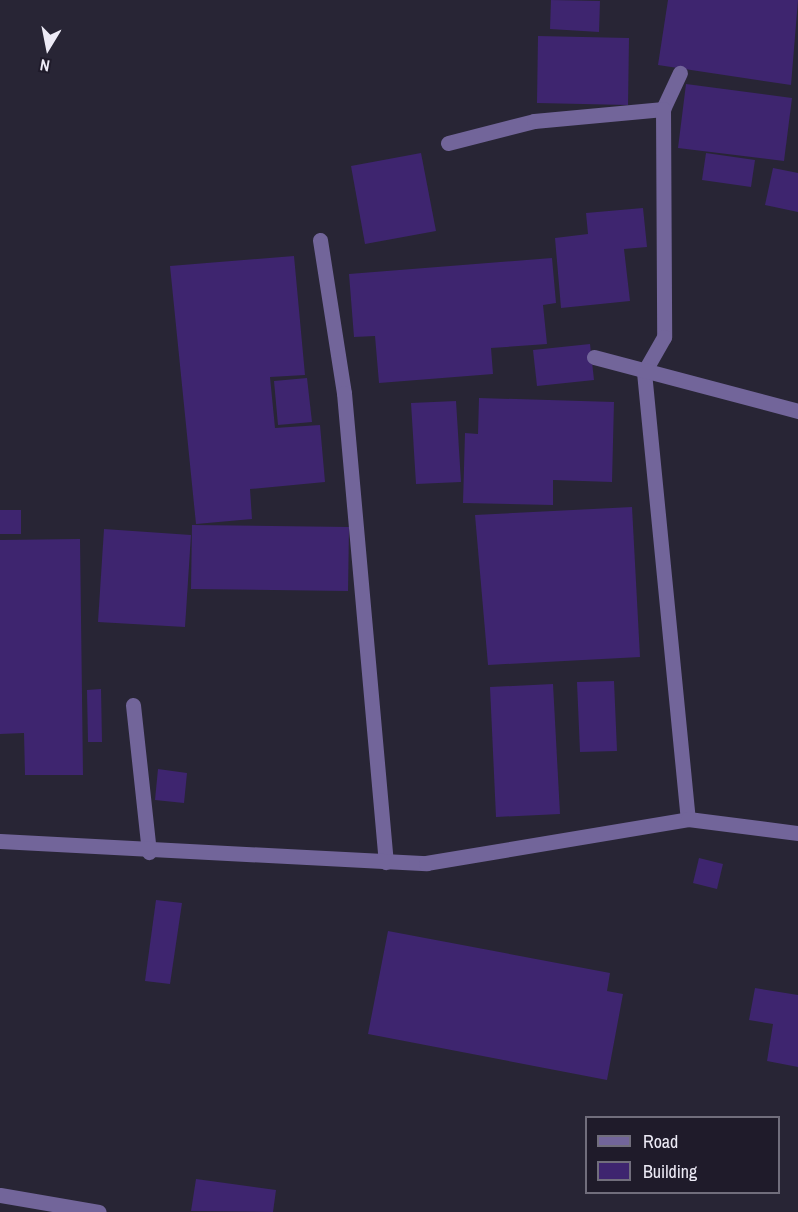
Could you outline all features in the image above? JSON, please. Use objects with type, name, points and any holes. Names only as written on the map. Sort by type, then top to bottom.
[{"type":"street","points":[[681,73],[663,109],[664,337],[644,372],[688,819]]},
{"type":"street","points":[[448,143],[534,121],[663,109]]},
{"type":"street","points":[[320,240],[347,414],[386,862]]},
{"type":"street","points":[[594,357],[798,411]]},
{"type":"street","points":[[133,705],[149,852]]},
{"type":"street","points":[[0,841],[149,852],[426,863],[688,819],[798,833]]},
{"type":"street","points":[[0,1195],[99,1212]]},
{"type":"building","points":[[551,0],[600,1],[599,32],[550,29]]},
{"type":"building","points":[[668,0],[798,0],[791,85],[658,65]]},
{"type":"building","points":[[538,36],[629,38],[628,105],[537,103]]},
{"type":"building","points":[[686,84],[792,98],[784,161],[678,148]]},
{"type":"building","points":[[421,153],[436,231],[365,244],[351,166]]},
{"type":"building","points":[[706,153],[755,160],[751,187],[702,180]]},
{"type":"building","points":[[773,168],[798,173],[798,212],[765,205]]},
{"type":"building","points":[[643,208],[647,247],[624,249],[630,301],[561,308],[555,238],[588,234],[586,213]]},
{"type":"building","points":[[294,256],[305,375],[270,377],[275,428],[320,425],[325,482],[250,489],[252,519],[196,524],[170,266]]},
{"type":"building","points":[[552,258],[556,303],[543,305],[547,344],[491,348],[493,374],[379,383],[375,336],[354,337],[349,274]]},
{"type":"building","points":[[590,344],[594,380],[537,386],[533,350]]},
{"type":"building","points":[[307,378],[312,422],[278,425],[274,381]]},
{"type":"building","points":[[479,398],[614,402],[612,482],[553,480],[553,505],[463,503],[465,433],[478,434]]},
{"type":"building","points":[[456,401],[461,482],[416,484],[411,403]]},
{"type":"building","points":[[632,507],[640,657],[488,665],[475,515]]},
{"type":"building","points":[[0,510],[21,510],[21,534],[0,534]]},
{"type":"building","points":[[192,525],[349,527],[348,591],[191,589]]},
{"type":"building","points":[[104,529],[191,535],[185,627],[98,622]]},
{"type":"building","points":[[80,539],[83,775],[25,775],[24,733],[0,734],[0,540]]},
{"type":"building","points":[[614,681],[617,751],[580,752],[577,682]]},
{"type":"building","points":[[553,684],[560,814],[496,817],[490,687]]},
{"type":"building","points":[[101,689],[102,742],[88,742],[87,690]]},
{"type":"building","points":[[158,769],[187,773],[184,803],[155,800]]},
{"type":"building","points":[[699,858],[723,864],[717,889],[693,883]]},
{"type":"building","points":[[156,900],[182,903],[170,984],[145,981]]},
{"type":"building","points":[[388,931],[610,973],[607,991],[623,994],[607,1080],[368,1034]]},
{"type":"building","points":[[755,988],[798,995],[798,1067],[767,1061],[773,1024],[749,1020]]},
{"type":"building","points":[[196,1179],[276,1190],[273,1212],[191,1211]]}]
